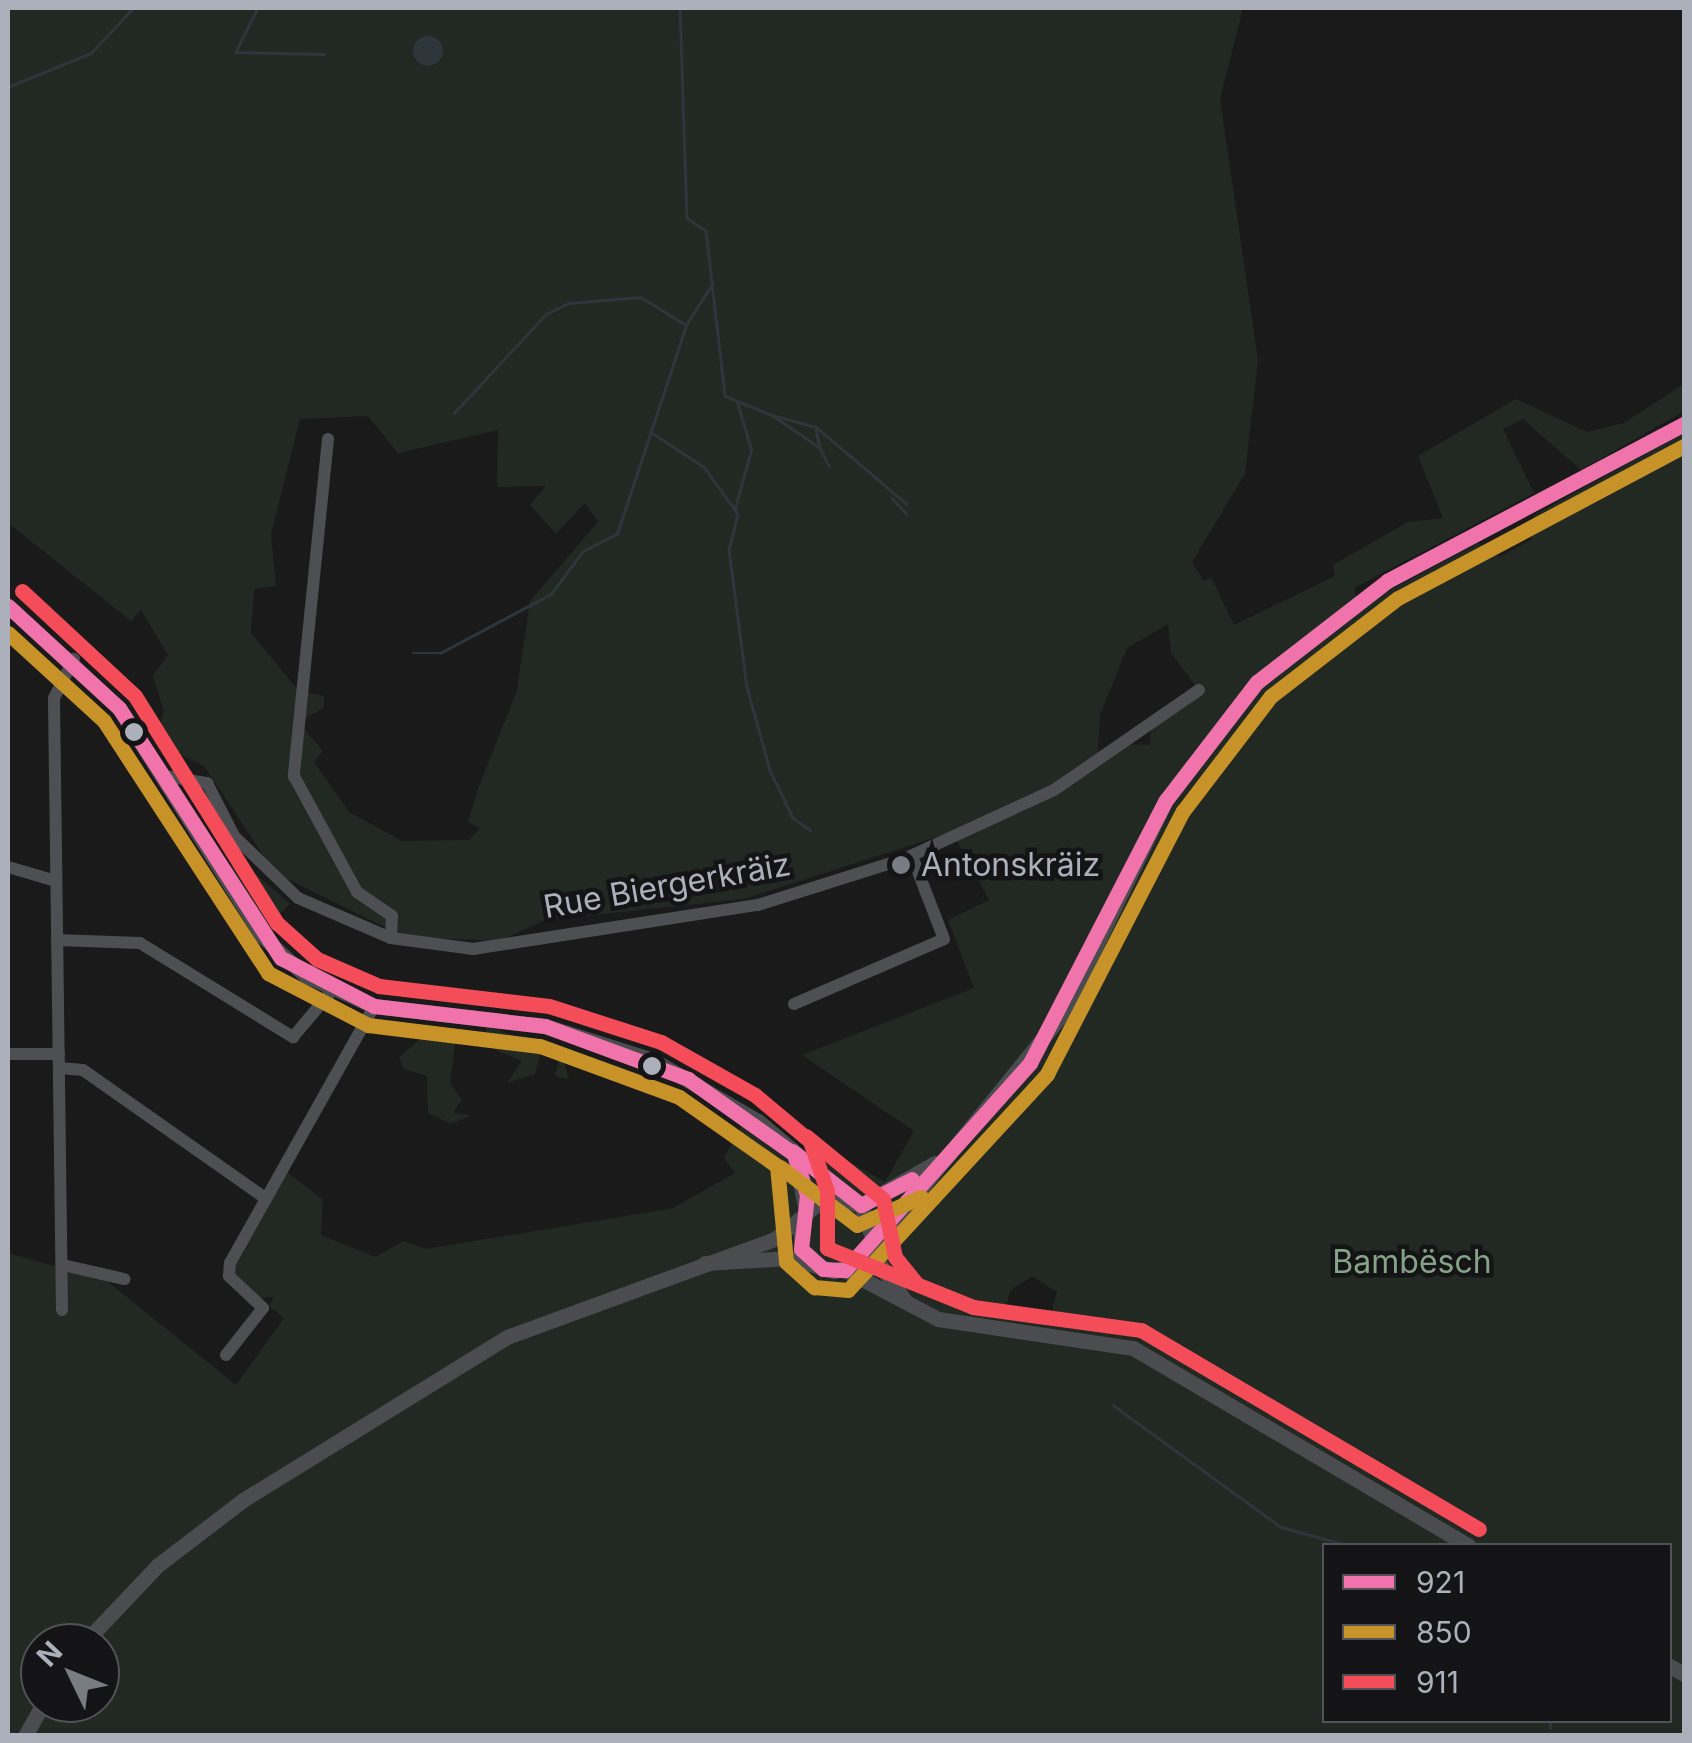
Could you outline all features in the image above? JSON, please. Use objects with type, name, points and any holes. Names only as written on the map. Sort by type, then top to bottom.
[{"type":"main road","points":[[845,1270],[872,1245],[952,1152],[1064,1012],[1149,830],[1227,715],[1323,624],[1482,531],[1684,424]]},
{"type":"main road","points":[[8,606],[74,660],[165,776],[262,936],[331,992],[374,1006],[510,1020],[606,1042],[728,1102],[855,1202],[872,1245],[911,1307]]},
{"type":"main road","points":[[105,1623],[194,1536],[395,1400],[507,1337],[705,1264],[804,1215],[826,1197],[855,1202],[952,1152]]},
{"type":"main road","points":[[794,1154],[804,1215],[801,1248],[813,1264]]},
{"type":"main road","points":[[705,1264],[813,1264],[845,1270],[911,1307],[968,1326],[1133,1348],[1463,1543]]},
{"type":"street","points":[[328,439],[294,776],[357,892],[392,916],[391,938]]},
{"type":"street","points":[[62,1310],[54,698],[74,660]]},
{"type":"street","name":"Rue Biergerkräiz","points":[[165,776],[207,782],[234,836],[298,898],[391,938],[473,949],[716,913],[912,856],[1054,790],[1199,690]]},
{"type":"street","points":[[794,1004],[944,939],[912,856]]},
{"type":"street","points":[[8,867],[56,881]]},
{"type":"street","points":[[58,940],[140,943],[294,1037],[331,992]]},
{"type":"street","points":[[226,1355],[264,1308],[228,1269],[374,1006]]},
{"type":"street","points":[[8,1054],[59,1061],[84,1070],[264,1198]]},
{"type":"street","points":[[63,1265],[124,1279]]},
{"type":"green space","name":"Bambësch","points":[[8,8],[1243,8],[1220,99],[1258,360],[1245,474],[1192,562],[1204,581],[1211,577],[1234,625],[1335,576],[1333,565],[1408,522],[1443,518],[1418,456],[1516,399],[1587,432],[1624,423],[1684,384],[1684,411],[1581,470],[1523,419],[1503,429],[1534,493],[1354,588],[1359,607],[1478,543],[1500,557],[1531,540],[1534,515],[1684,433],[1684,1735],[8,1735],[8,1253],[107,1281],[236,1385],[284,1318],[269,1306],[274,1297],[259,1298],[231,1274],[287,1172],[323,1200],[321,1235],[375,1257],[404,1241],[426,1249],[673,1208],[735,1173],[724,1158],[743,1123],[815,1160],[814,1147],[827,1149],[885,1182],[914,1131],[802,1055],[974,988],[948,920],[989,900],[952,832],[744,899],[545,920],[499,941],[405,937],[275,873],[204,766],[154,742],[164,712],[153,676],[168,655],[141,610],[131,621],[8,523]],"holes":[[[368,416],[398,453],[498,430],[497,487],[546,486],[530,505],[556,534],[585,503],[598,522],[530,601],[517,690],[478,789],[468,822],[480,828],[469,840],[402,841],[349,812],[314,762],[323,751],[299,723],[324,707],[324,696],[299,691],[251,633],[254,589],[276,586],[271,534],[300,419]],[[1168,624],[1171,653],[1199,690],[1151,724],[1150,745],[1126,744],[1097,762],[1100,715],[1127,648]],[[1032,1276],[1057,1292],[1049,1322],[1003,1318],[1010,1291]]]},
{"type":"green space","points":[[241,861],[290,904],[267,927],[230,868]]},
{"type":"green space","points":[[485,1025],[558,1052],[562,1055],[569,1079],[555,1076],[560,1056],[541,1052],[535,1074],[507,1083],[522,1061],[489,1047]]},
{"type":"green space","points":[[436,1026],[457,1029],[450,1084],[462,1099],[453,1113],[472,1115],[451,1124],[428,1113],[427,1076],[404,1069],[399,1057]]},
{"type":"shaded area","points":[[428,36],[442,45],[443,51],[434,65],[428,66],[414,57],[413,51],[422,37]]},
{"type":"waterway","points":[[8,87],[91,53],[133,8]]},
{"type":"waterway","points":[[258,8],[236,52],[324,54]]},
{"type":"waterway","points":[[680,8],[687,218],[706,231],[725,396],[772,415],[820,448],[829,466]]},
{"type":"waterway","points":[[413,653],[440,653],[551,594],[583,551],[617,534],[686,325],[712,284]]},
{"type":"waterway","points":[[454,413],[546,314],[569,303],[641,297],[686,325]]},
{"type":"waterway","points":[[735,508],[751,450],[737,402]]},
{"type":"waterway","points":[[772,415],[816,427],[907,504]]},
{"type":"waterway","points":[[816,430],[820,447]]},
{"type":"waterway","points":[[651,432],[704,467],[738,514],[729,549],[747,687],[770,770],[793,818],[810,830]]},
{"type":"waterway","points":[[892,498],[906,513]]},
{"type":"waterway","points":[[1113,1405],[1281,1527],[1339,1543]]},
{"type":"waterway","points":[[1550,1723],[1550,1728]]},
{"type":"transit line","name":"921","points":[[8,606],[119,708],[281,958],[374,1006],[545,1026],[688,1079],[794,1154],[807,1195],[801,1249],[823,1269],[845,1270],[1030,1063],[1166,800],[1257,682],[1387,581],[1684,424]]},
{"type":"transit line","name":"850","points":[[8,633],[104,721],[268,973],[368,1025],[540,1046],[679,1097],[777,1166],[786,1262],[814,1287],[848,1290],[1047,1074],[1183,811],[1271,696],[1398,598],[1684,446]]},
{"type":"transit line","name":"911","points":[[22,591],[135,696],[277,923],[317,959],[379,986],[549,1006],[661,1042],[755,1095],[810,1141],[827,1191],[827,1248],[973,1307],[1141,1330],[1479,1529]]},
{"type":"transit line","name":"911","points":[[806,1136],[883,1199],[895,1257],[915,1282]]},
{"type":"transit line","name":"921","points":[[792,1151],[861,1205],[912,1179]]},
{"type":"transit line","name":"850","points":[[780,1167],[857,1225],[921,1197]]},
{"type":"place","name":"Antonskräiz","points":[[901,865]]}]
